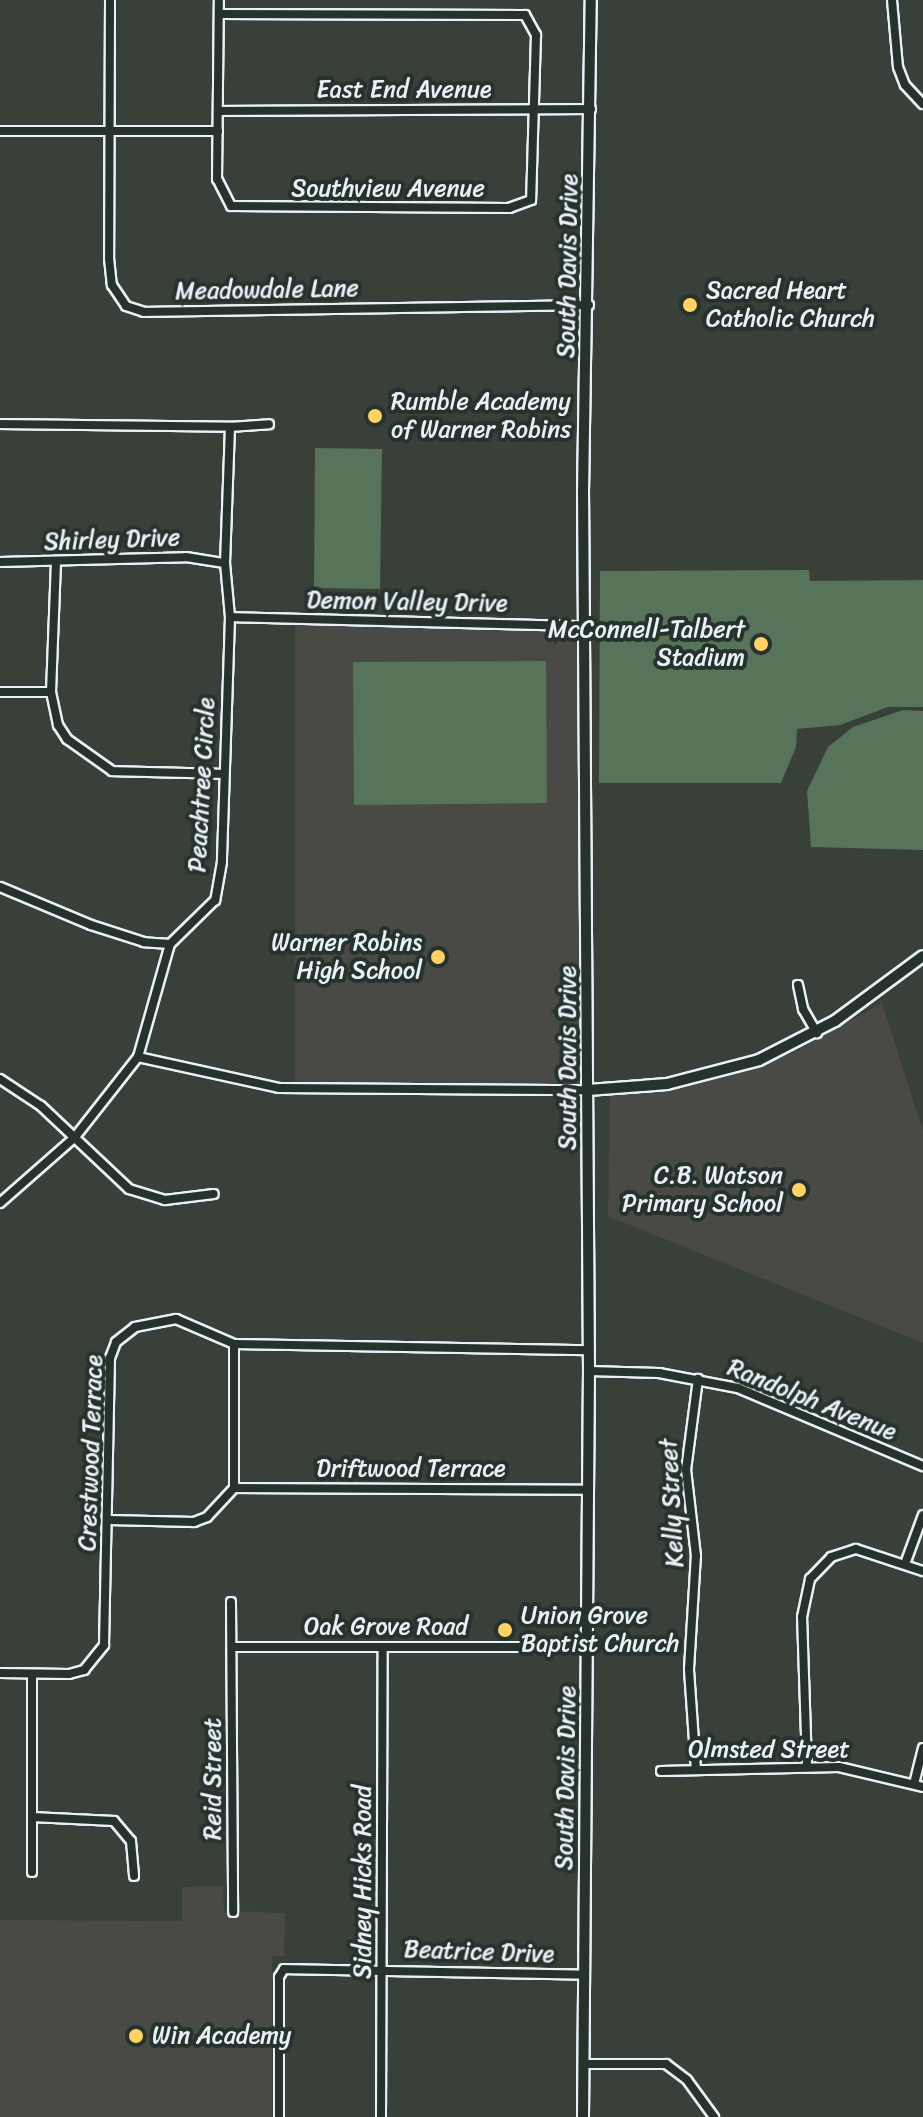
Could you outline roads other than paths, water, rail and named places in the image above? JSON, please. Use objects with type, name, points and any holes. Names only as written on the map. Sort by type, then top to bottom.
[{"type":"street","name":"Meadowdale Lane","points":[[110,0],[109,258],[112,285],[126,306],[144,312],[589,305]]},
{"type":"street","points":[[0,131],[218,131],[219,0]]},
{"type":"street","name":"South Davis Drive","points":[[583,2117],[589,1350],[583,626],[591,0]]},
{"type":"street","points":[[892,0],[898,67],[905,85],[923,104]]},
{"type":"street","points":[[219,14],[525,15],[536,35],[535,110]]},
{"type":"street","name":"East End Avenue","points":[[218,111],[591,109]]},
{"type":"street","name":"Southview Avenue","points":[[218,131],[219,189],[231,206],[241,210],[509,208],[527,205],[534,193],[535,110]]},
{"type":"street","points":[[0,424],[230,427],[269,424]]},
{"type":"street","name":"Peachtree Circle","points":[[170,944],[215,900],[222,862],[230,617],[225,563],[230,427]]},
{"type":"street","name":"Shirley Drive","points":[[0,562],[186,557],[225,563]]},
{"type":"street","points":[[56,562],[51,692],[58,725],[93,762],[130,774],[223,774]]},
{"type":"street","name":"Demon Valley Drive","points":[[230,617],[583,626]]},
{"type":"street","points":[[0,692],[51,692]]},
{"type":"street","points":[[0,887],[104,929],[170,944],[138,1057],[75,1137],[0,1203]]},
{"type":"street","points":[[138,1057],[279,1088],[588,1090],[711,1075],[759,1060],[817,1033],[923,956]]},
{"type":"street","points":[[798,985],[803,1009],[817,1033]]},
{"type":"street","points":[[0,1079],[75,1137],[129,1189],[165,1200],[214,1194]]},
{"type":"street","name":"Crestwood Terrace","points":[[0,1673],[69,1674],[84,1670],[99,1656],[104,1645],[110,1358],[116,1342],[141,1324],[176,1319],[234,1344],[589,1350]]},
{"type":"street","points":[[109,1520],[194,1522],[207,1517],[234,1488],[234,1344]]},
{"type":"street","name":"Randolph Avenue","points":[[589,1371],[698,1379],[738,1388],[923,1466]]},
{"type":"street","name":"Kelly Street","points":[[696,1770],[689,1669],[696,1556],[686,1470],[698,1379]]},
{"type":"street","name":"Driftwood Terrace","points":[[234,1488],[588,1490]]},
{"type":"street","points":[[905,1564],[923,1515]]},
{"type":"street","points":[[807,1766],[802,1617],[810,1579],[831,1557],[856,1549],[923,1571]]},
{"type":"street","name":"Reid Street","points":[[231,1602],[234,1647],[233,1912]]},
{"type":"street","name":"Oak Grove Road","points":[[234,1647],[587,1647]]},
{"type":"street","name":"Sidney Hicks Road","points":[[381,2117],[383,1647]]},
{"type":"street","points":[[32,1674],[32,1872]]},
{"type":"street","points":[[918,1785],[923,1748]]},
{"type":"street","name":"Olmsted Street","points":[[661,1771],[807,1766],[872,1772],[918,1785]]},
{"type":"street","points":[[32,1817],[114,1821],[131,1841],[134,1876]]},
{"type":"street","name":"Beatrice Drive","points":[[279,2117],[280,1972],[289,1967],[584,1975]]},
{"type":"street","points":[[584,2064],[666,2064],[687,2080],[714,2117]]},
{"type":"place","name":"Sacred Heart Catholic Church","points":[[690,305]]},
{"type":"place","name":"Rumble Academy of Warner Robins","points":[[375,416]]},
{"type":"place","name":"McConnell-Talbert Stadium","points":[[761,644]]},
{"type":"place","name":"Warner Robins High School","points":[[438,957]]},
{"type":"place","name":"C.B. Watson Primary School","points":[[799,1190]]},
{"type":"place","name":"Union Grove Baptist Church","points":[[505,1630]]},
{"type":"place","name":"Win Academy","points":[[136,2036]]}]
